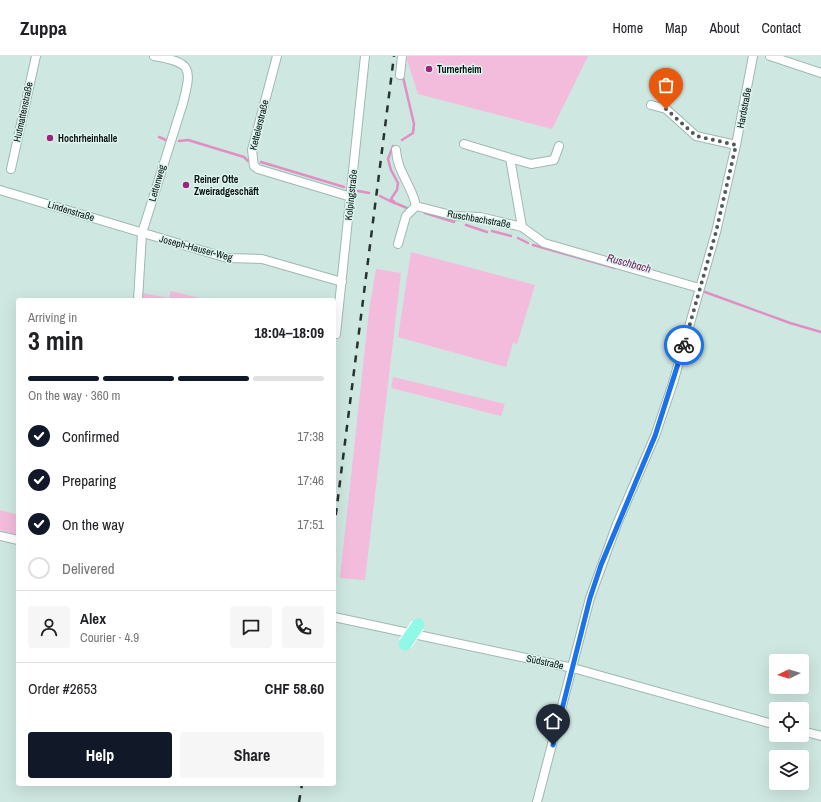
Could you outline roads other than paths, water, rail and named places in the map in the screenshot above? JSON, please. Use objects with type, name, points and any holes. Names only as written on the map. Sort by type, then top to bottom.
[{"type":"main road","points":[[405,644],[418,625]]},
{"type":"street","name":"Hutmattenstraße","points":[[11,169],[36,56]]},
{"type":"street","name":"Lettenweg","points":[[138,298],[142,233],[183,103],[188,80],[187,69],[182,63],[175,60],[154,56]]},
{"type":"street","name":"Kettelerstraße","points":[[277,56],[252,150],[254,166],[258,169],[351,197]]},
{"type":"street","name":"Kolpingstraße","points":[[336,334],[365,56]]},
{"type":"street","points":[[400,75],[402,56]]},
{"type":"street","name":"Hardstraße","points":[[537,802],[590,598],[601,565],[655,436],[700,288],[716,232],[736,145],[753,56]]},
{"type":"street","points":[[770,56],[821,74]]},
{"type":"street","points":[[651,105],[666,109],[696,136],[736,145]]},
{"type":"street","points":[[464,144],[531,164],[554,160],[559,146]]},
{"type":"street","points":[[396,150],[398,166],[414,196],[416,206],[406,216],[398,244]]},
{"type":"street","points":[[510,158],[522,227]]},
{"type":"street","name":"Lindenstraße","points":[[0,190],[142,233]]},
{"type":"street","name":"Ruschbachstraße","points":[[416,206],[455,216],[480,217],[522,227],[544,243],[700,288]]},
{"type":"street","name":"Joseph-Hauser-Weg","points":[[142,233],[227,258],[262,259],[342,282]]},
{"type":"street","points":[[0,536],[16,540]]},
{"type":"street","name":"Südstraße","points":[[336,617],[573,668],[769,723]]},
{"type":"street","points":[[809,733],[821,736]]},
{"type":"waterway","points":[[402,140],[413,133],[414,124],[403,77]]},
{"type":"waterway","points":[[159,137],[166,140]]},
{"type":"waterway","points":[[179,141],[188,140],[244,157],[248,161]]},
{"type":"waterway","points":[[393,146],[388,159],[391,170],[398,183],[397,190],[391,199],[395,203],[407,208]]},
{"type":"waterway","points":[[261,162],[344,187]]},
{"type":"waterway","points":[[358,191],[369,193]]},
{"type":"waterway","points":[[380,196],[394,203]]},
{"type":"waterway","points":[[425,213],[454,222]]},
{"type":"waterway","points":[[466,225],[487,232]]},
{"type":"waterway","points":[[492,231],[511,236]]},
{"type":"waterway","points":[[518,238],[528,243]]},
{"type":"waterway","name":"Ruschbach","points":[[533,245],[615,268]]},
{"type":"waterway","name":"Ruschbach","points":[[705,292],[790,323],[821,332]]},
{"type":"railway","points":[[336,513],[394,56]]},
{"type":"railway","points":[[299,802],[302,786]]},
{"type":"place","name":"Turnerheim","points":[[429,69]]},
{"type":"place","name":"Hochrheinhalle","points":[[50,138]]},
{"type":"place","name":"Reiner Otte Zweiradgeschäft","points":[[186,185]]}]
